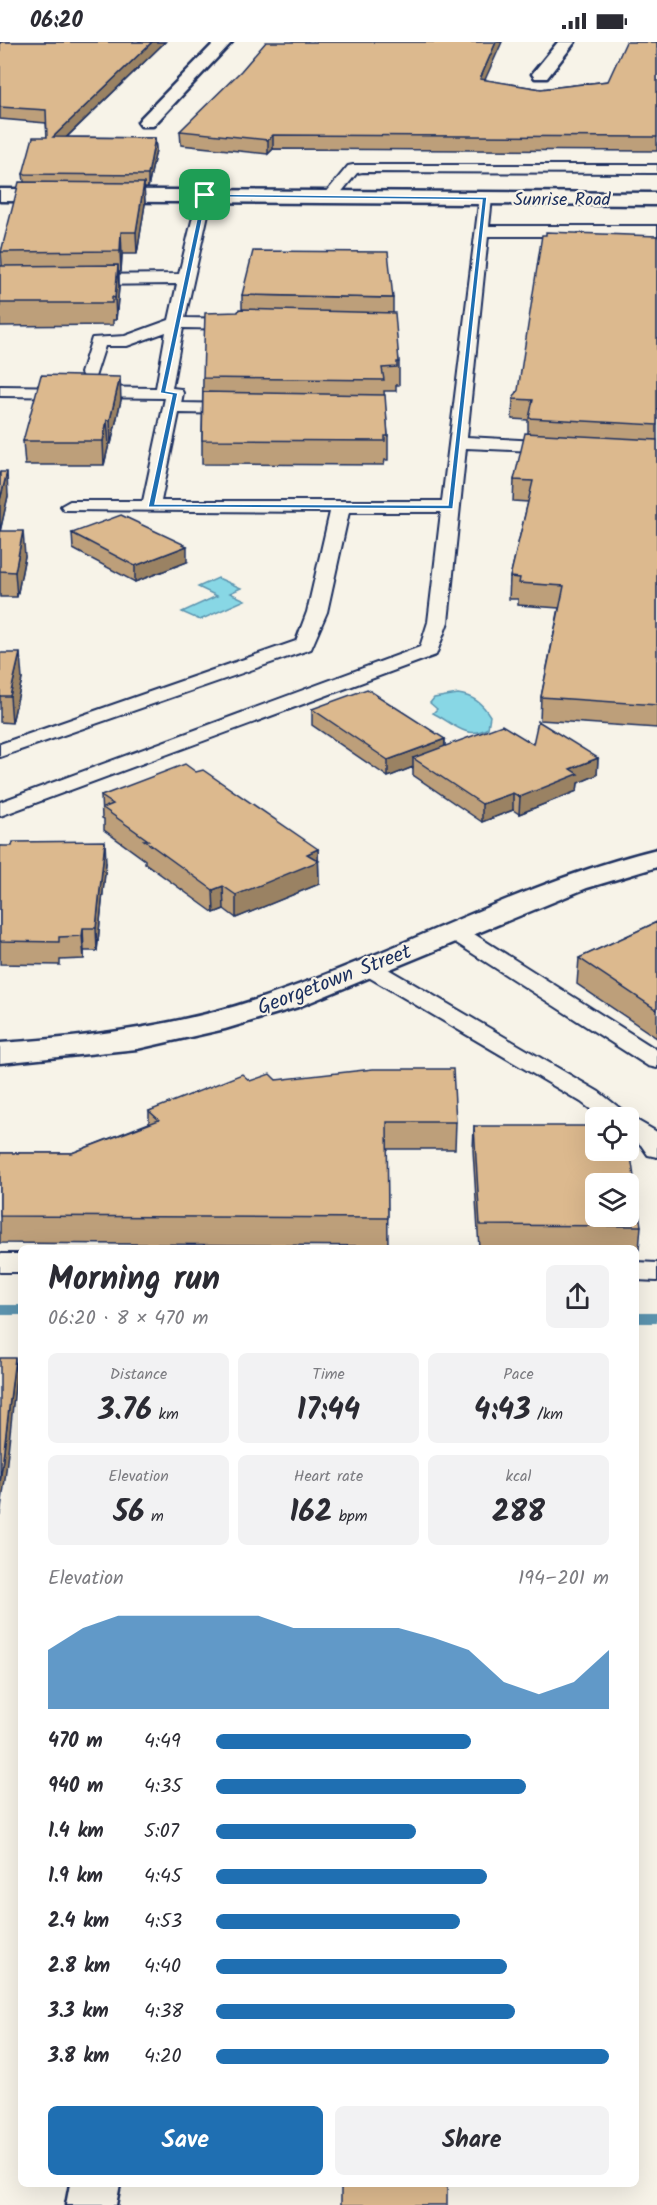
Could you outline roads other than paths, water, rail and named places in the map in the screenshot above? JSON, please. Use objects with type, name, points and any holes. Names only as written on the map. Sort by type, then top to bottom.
[{"type":"street","points":[[147,122],[224,42]]},
{"type":"street","points":[[541,74],[567,42]]},
{"type":"street","name":"Sunrise Road","points":[[0,195],[657,199]]},
{"type":"street","name":"Georgetown Street","points":[[0,1053],[137,1039],[214,1022],[287,1000],[577,882],[657,858]]},
{"type":"street","points":[[91,2205],[94,2187]]},
{"type":"lane","points":[[330,197],[353,169],[363,168],[657,170]]},
{"type":"lane","points":[[163,393],[176,323],[205,195]]},
{"type":"lane","points":[[0,809],[429,651],[438,622],[485,198]]},
{"type":"lane","points":[[481,231],[657,231]]},
{"type":"lane","points":[[70,280],[186,279]]},
{"type":"lane","points":[[89,373],[98,341],[127,341],[176,323],[258,325]]},
{"type":"lane","points":[[0,391],[175,393],[151,506]]},
{"type":"lane","points":[[173,408],[256,409]]},
{"type":"lane","points":[[458,442],[575,448]]},
{"type":"lane","points":[[70,506],[451,507]]},
{"type":"lane","points":[[0,751],[304,645],[317,612],[340,506]]},
{"type":"lane","points":[[455,932],[657,1061]]},
{"type":"lane","points":[[369,967],[604,1107]]},
{"type":"lane","points":[[639,1132],[650,1139],[657,1149]]},
{"type":"lane","points":[[0,1263],[18,1263]]},
{"type":"lane","points":[[639,1271],[657,1272]]},
{"type":"water","points":[[218,578],[241,588],[230,593],[245,600],[200,620],[182,612],[217,596],[198,587]]},
{"type":"water","points":[[458,694],[473,698],[484,707],[490,716],[488,728],[473,732],[466,731],[433,713],[437,709],[430,703],[434,698]]},
{"type":"waterway","points":[[0,1310],[18,1310]]},
{"type":"waterway","points":[[639,1318],[657,1318]]}]
